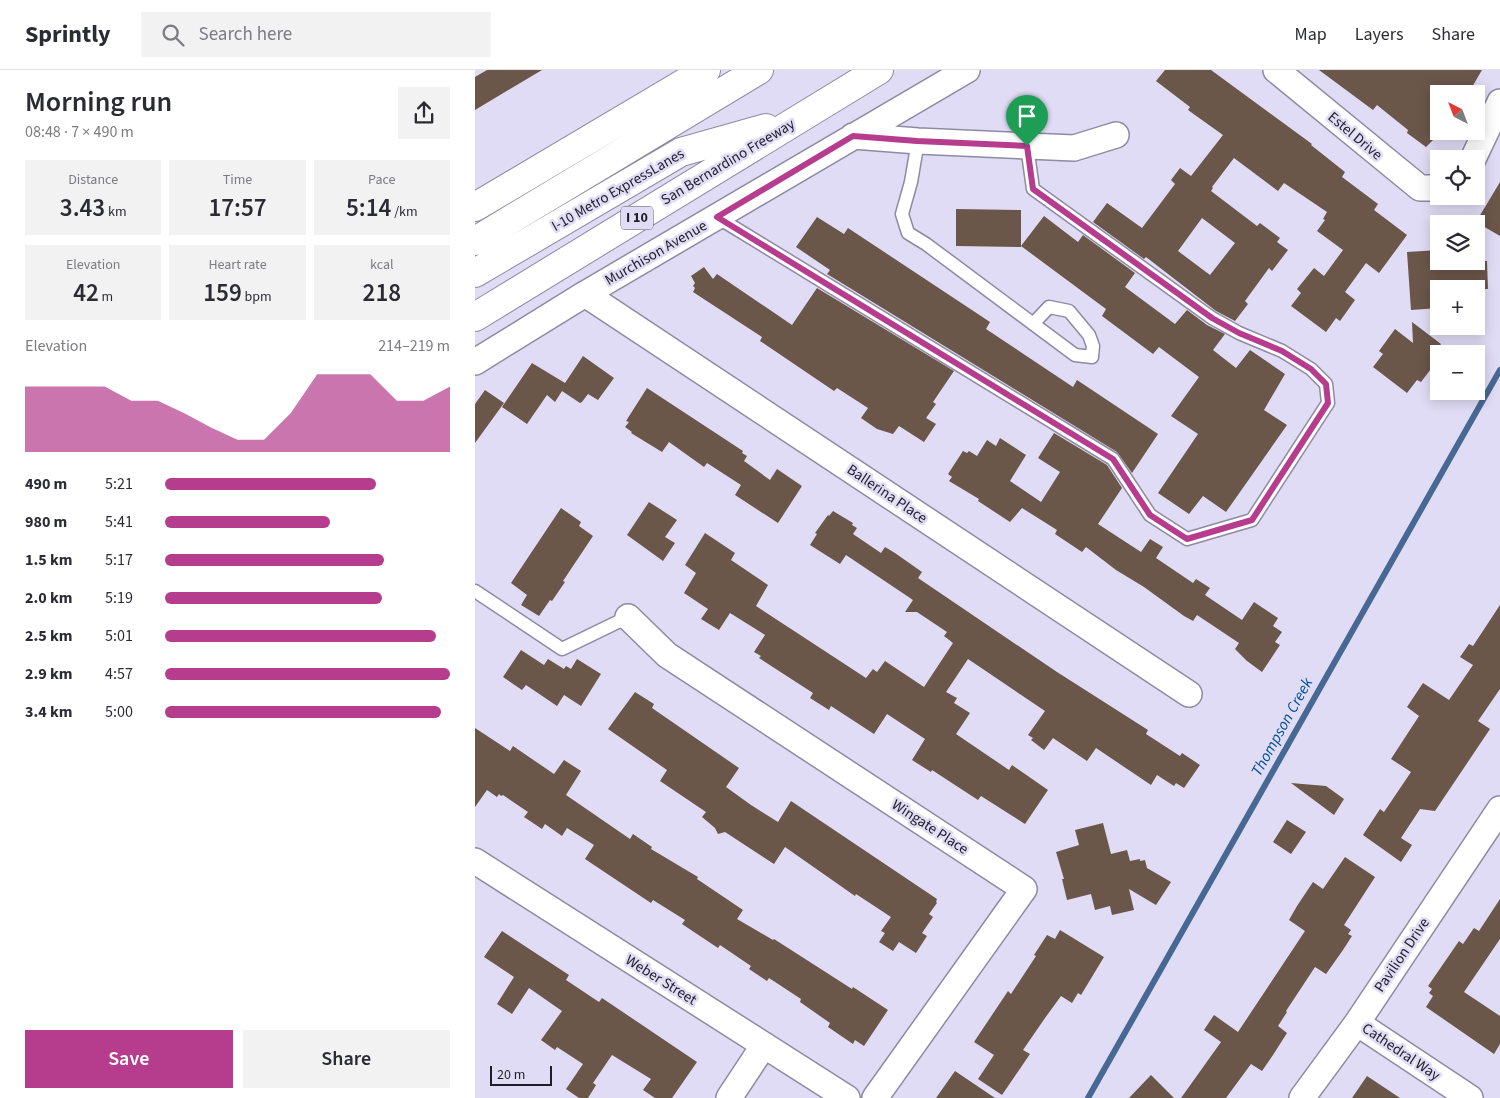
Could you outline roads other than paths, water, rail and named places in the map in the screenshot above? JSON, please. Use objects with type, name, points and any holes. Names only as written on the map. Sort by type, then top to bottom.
[{"type":"highway","points":[[475,208],[706,70]]},
{"type":"highway","name":"I-10 Metro ExpressLanes","points":[[475,241],[759,70]]},
{"type":"highway","name":"San Bernardino Freeway","points":[[475,317],[879,70]]},
{"type":"highway","name":"I-10 Metro ExpressLanes","points":[[475,273],[681,152],[799,119]]},
{"type":"street","name":"Murchison Avenue","points":[[475,362],[585,294],[967,70]]},
{"type":"street","name":"Estel Drive","points":[[1276,70],[1420,188],[1430,188]]},
{"type":"street","points":[[1477,150],[1500,102]]},
{"type":"street","points":[[853,136],[917,141],[1074,148],[1116,135]]},
{"type":"street","name":"Ballerina Place","points":[[585,294],[1189,694]]},
{"type":"street","name":"Wingate Place","points":[[629,617],[667,655],[1024,889],[875,1098]]},
{"type":"street","name":"Pavilion Drive","points":[[1301,1098],[1357,1023],[1500,810]]},
{"type":"street","name":"Weber Street","points":[[475,861],[847,1098]]},
{"type":"street","name":"Cathedral Way","points":[[1357,1023],[1470,1098]]},
{"type":"street","points":[[729,1098],[764,1045]]},
{"type":"lane","points":[[917,141],[911,182],[902,214],[908,233],[926,244],[1033,324],[1075,355],[1092,357],[1093,346],[1089,335],[1069,311],[1049,307],[1033,324]]},
{"type":"lane","points":[[717,217],[1113,459],[1150,515],[1187,539],[1252,520],[1328,403],[1326,384],[1311,369],[1282,351],[1239,333],[1212,318],[1033,189],[1027,146]]},
{"type":"lane","points":[[475,591],[562,648],[629,617]]},
{"type":"waterway","name":"Thompson Creek","points":[[1088,1098],[1500,370]]}]
